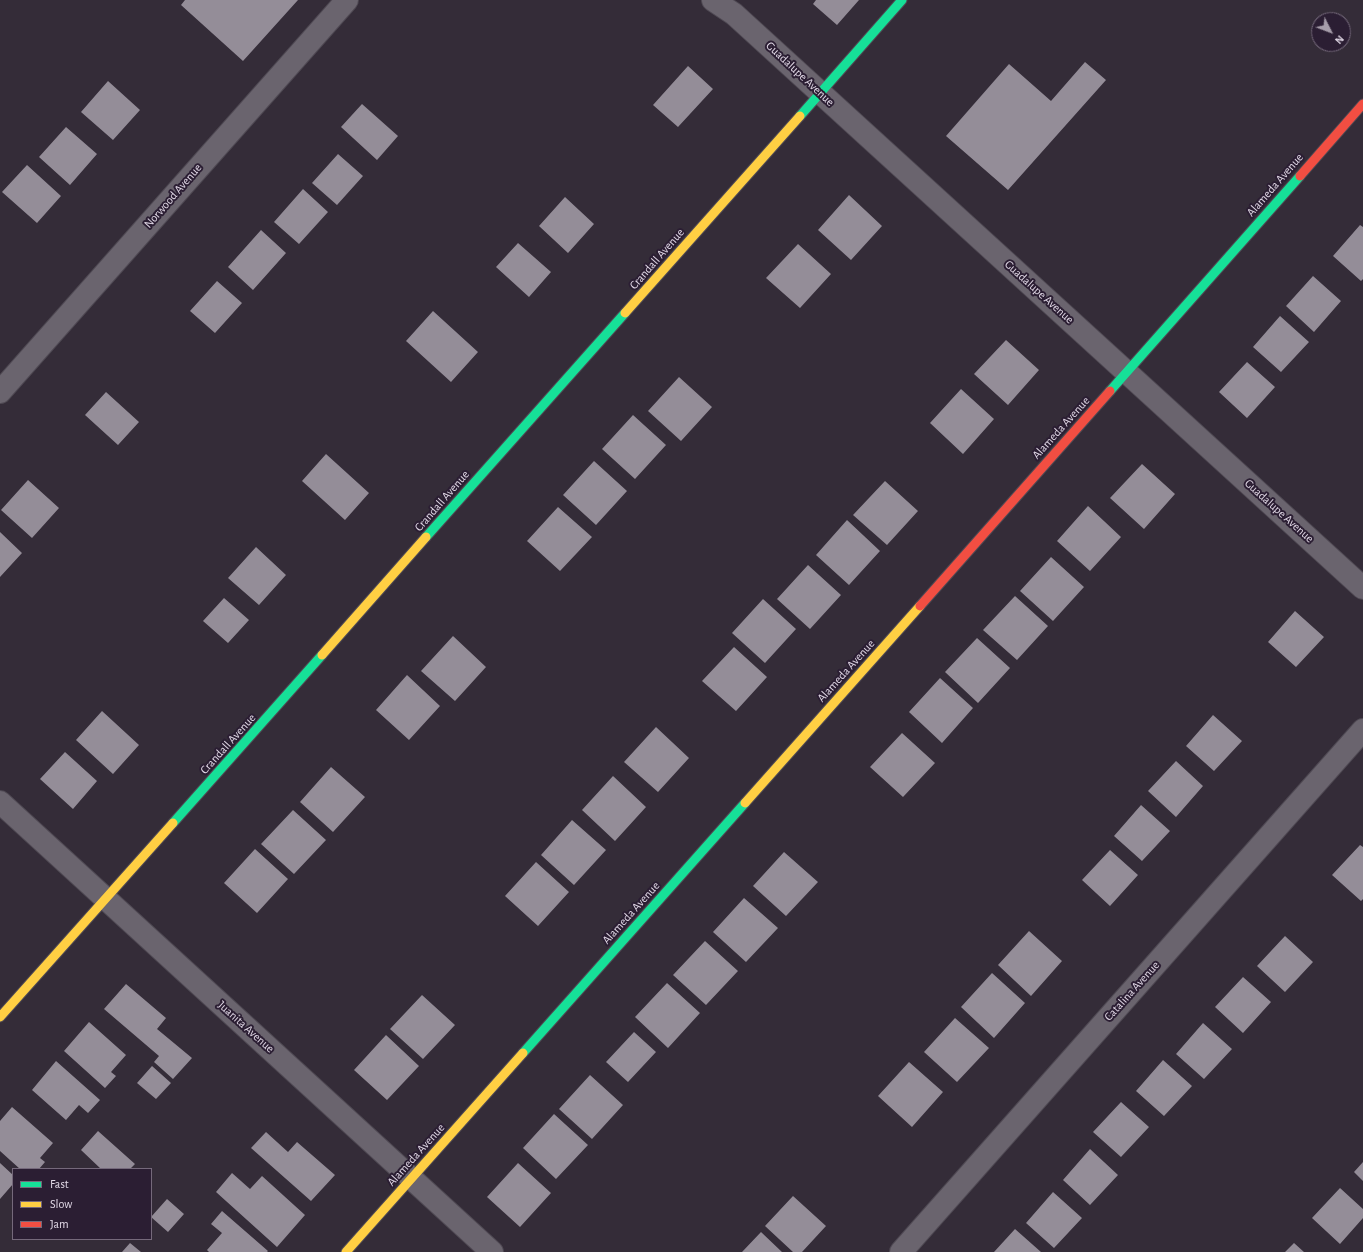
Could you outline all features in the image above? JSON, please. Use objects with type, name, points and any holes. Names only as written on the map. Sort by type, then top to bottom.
[{"type":"street","name":"Norwood Avenue","points":[[0,392],[347,0]]},
{"type":"street","name":"Guadalupe Avenue","points":[[713,0],[734,14],[1363,588]]},
{"type":"street","name":"Crandall Avenue","points":[[0,1017],[902,0]]},
{"type":"street","name":"Alameda Avenue","points":[[346,1252],[1363,104]]},
{"type":"street","name":"Catalina Avenue","points":[[900,1252],[1363,730]]},
{"type":"street","name":"Juanita Avenue","points":[[0,802],[492,1252]]},
{"type":"building","points":[[185,0],[298,0],[243,61],[181,5]]},
{"type":"building","points":[[816,0],[859,0],[837,25],[813,4]]},
{"type":"building","points":[[1085,62],[1106,80],[1008,190],[946,136],[1009,64],[1051,101]]},
{"type":"building","points":[[688,66],[713,89],[678,127],[653,105]]},
{"type":"building","points":[[108,81],[140,110],[113,140],[81,112]]},
{"type":"building","points":[[362,104],[398,136],[377,160],[341,127]]},
{"type":"building","points":[[66,127],[97,154],[70,185],[39,157]]},
{"type":"building","points":[[338,154],[363,176],[337,205],[312,183]]},
{"type":"building","points":[[27,165],[61,196],[37,223],[2,192]]},
{"type":"building","points":[[303,189],[328,212],[299,244],[274,222]]},
{"type":"building","points":[[849,195],[882,226],[851,260],[818,230]]},
{"type":"building","points":[[565,197],[594,224],[568,253],[539,226]]},
{"type":"building","points":[[1360,225],[1363,227],[1363,279],[1361,281],[1333,256]]},
{"type":"building","points":[[261,230],[286,253],[253,290],[228,267]]},
{"type":"building","points":[[518,243],[551,272],[529,297],[496,267]]},
{"type":"building","points":[[798,244],[831,274],[800,308],[766,278]]},
{"type":"building","points":[[1313,276],[1341,301],[1314,332],[1286,306]]},
{"type":"building","points":[[217,281],[242,303],[215,333],[190,311]]},
{"type":"building","points":[[433,311],[478,352],[451,382],[406,341]]},
{"type":"building","points":[[1280,316],[1309,342],[1281,372],[1253,347]]},
{"type":"building","points":[[1006,340],[1039,370],[1008,405],[974,374]]},
{"type":"building","points":[[1247,362],[1275,387],[1247,418],[1219,392]]},
{"type":"building","points":[[679,377],[712,407],[681,441],[648,411]]},
{"type":"building","points":[[961,389],[994,419],[963,454],[930,423]]},
{"type":"building","points":[[106,392],[139,422],[118,445],[85,415]]},
{"type":"building","points":[[633,415],[666,445],[635,479],[602,449]]},
{"type":"building","points":[[326,454],[369,493],[345,520],[302,481]]},
{"type":"building","points":[[594,461],[627,491],[596,525],[563,495]]},
{"type":"building","points":[[1142,464],[1175,494],[1144,529],[1110,498]]},
{"type":"building","points":[[28,480],[59,508],[32,538],[1,510]]},
{"type":"building","points":[[885,481],[918,511],[887,545],[853,515]]},
{"type":"building","points":[[1088,506],[1121,537],[1090,571],[1057,541]]},
{"type":"building","points":[[558,507],[592,537],[560,571],[527,541]]},
{"type":"building","points":[[847,520],[880,551],[849,585],[816,555]]},
{"type":"building","points":[[0,532],[22,553],[0,577]]},
{"type":"building","points":[[256,547],[286,575],[259,605],[228,578]]},
{"type":"building","points":[[1051,557],[1084,587],[1053,621],[1020,591]]},
{"type":"building","points":[[808,565],[841,595],[810,629],[777,599]]},
{"type":"building","points":[[1015,596],[1048,626],[1017,660],[983,630]]},
{"type":"building","points":[[224,598],[249,620],[228,643],[203,621]]},
{"type":"building","points":[[763,599],[796,629],[765,663],[732,633]]},
{"type":"building","points":[[1295,611],[1324,637],[1296,667],[1268,642]]},
{"type":"building","points":[[453,636],[486,667],[455,701],[421,671]]},
{"type":"building","points":[[977,638],[1010,668],[978,703],[945,672]]},
{"type":"building","points":[[734,647],[767,677],[736,711],[702,681]]},
{"type":"building","points":[[407,675],[440,706],[409,740],[376,710]]},
{"type":"building","points":[[940,678],[973,708],[942,743],[909,712]]},
{"type":"building","points":[[102,711],[139,745],[113,774],[76,740]]},
{"type":"building","points":[[1213,715],[1242,741],[1214,771],[1186,746]]},
{"type":"building","points":[[656,727],[689,758],[658,792],[624,762]]},
{"type":"building","points":[[902,733],[935,763],[903,797],[870,767]]},
{"type":"building","points":[[65,752],[97,781],[73,809],[40,779]]},
{"type":"building","points":[[1176,761],[1203,786],[1176,817],[1148,791]]},
{"type":"building","points":[[331,767],[365,797],[333,832],[300,802]]},
{"type":"building","points":[[613,776],[646,807],[615,841],[582,810]]},
{"type":"building","points":[[1141,805],[1170,831],[1142,861],[1114,836]]},
{"type":"building","points":[[293,810],[326,840],[294,874],[261,844]]},
{"type":"building","points":[[572,820],[606,850],[574,885],[541,855]]},
{"type":"building","points":[[1360,845],[1363,847],[1363,899],[1361,901],[1332,875]]},
{"type":"building","points":[[255,849],[288,879],[257,913],[224,883]]},
{"type":"building","points":[[1110,850],[1138,875],[1110,906],[1082,880]]},
{"type":"building","points":[[784,852],[818,882],[786,916],[753,886]]},
{"type":"building","points":[[536,862],[569,892],[538,926],[505,896]]},
{"type":"building","points":[[744,898],[778,928],[746,962],[713,932]]},
{"type":"building","points":[[1029,931],[1062,961],[1031,996],[998,965]]},
{"type":"building","points":[[1285,936],[1313,962],[1285,992],[1257,966]]},
{"type":"building","points":[[705,941],[738,971],[706,1005],[673,975]]},
{"type":"building","points":[[992,973],[1025,1003],[994,1038],[961,1007]]},
{"type":"building","points":[[1243,977],[1271,1002],[1243,1033],[1215,1007]]},
{"type":"building","points":[[667,983],[700,1013],[668,1048],[635,1017]]},
{"type":"building","points":[[126,984],[166,1018],[157,1029],[192,1058],[173,1079],[154,1062],[159,1056],[104,1009]]},
{"type":"building","points":[[422,995],[455,1025],[423,1059],[390,1029]]},
{"type":"building","points":[[955,1018],[989,1048],[957,1082],[924,1052]]},
{"type":"building","points":[[89,1022],[126,1055],[111,1072],[116,1076],[105,1088],[64,1051]]},
{"type":"building","points":[[1203,1023],[1232,1049],[1204,1079],[1176,1054]]},
{"type":"building","points":[[634,1032],[656,1052],[628,1082],[606,1062]]},
{"type":"building","points":[[386,1035],[419,1066],[387,1100],[354,1070]]},
{"type":"building","points":[[1163,1060],[1192,1086],[1164,1116],[1136,1091]]},
{"type":"building","points":[[56,1061],[100,1100],[88,1113],[79,1105],[66,1120],[32,1090]]},
{"type":"building","points":[[909,1062],[943,1092],[912,1127],[878,1096]]},
{"type":"building","points":[[152,1066],[171,1083],[156,1099],[137,1083]]},
{"type":"building","points":[[590,1075],[623,1105],[592,1139],[559,1109]]},
{"type":"building","points":[[1121,1102],[1149,1127],[1121,1157],[1093,1132]]},
{"type":"building","points":[[12,1107],[53,1143],[40,1158],[45,1162],[40,1168],[19,1168],[0,1151],[0,1121]]},
{"type":"building","points":[[554,1114],[588,1145],[556,1179],[523,1148]]},
{"type":"building","points":[[98,1131],[135,1164],[131,1168],[100,1168],[81,1150]]},
{"type":"building","points":[[266,1132],[288,1152],[297,1142],[335,1175],[311,1201],[251,1148]]},
{"type":"building","points":[[1090,1149],[1118,1175],[1090,1205],[1063,1180]]},
{"type":"building","points":[[1363,1162],[1363,1181],[1354,1172]]},
{"type":"building","points":[[0,1163],[12,1174],[12,1185],[0,1199]]},
{"type":"building","points":[[518,1163],[551,1193],[520,1227],[487,1197]]},
{"type":"building","points":[[232,1173],[250,1189],[262,1176],[305,1215],[277,1247],[216,1192]]},
{"type":"building","points":[[1340,1188],[1363,1209],[1363,1218],[1340,1244],[1312,1218]]},
{"type":"building","points":[[1053,1192],[1082,1218],[1054,1248],[1026,1223]]},
{"type":"building","points":[[793,1196],[826,1226],[802,1252],[793,1252],[765,1226]]},
{"type":"building","points":[[167,1199],[184,1214],[168,1232],[152,1218],[152,1216]]},
{"type":"building","points":[[222,1211],[268,1251],[209,1252],[207,1250],[222,1233],[211,1224]]},
{"type":"building","points":[[1015,1229],[1041,1252],[994,1252]]},
{"type":"building","points":[[761,1232],[782,1252],[742,1252]]},
{"type":"building","points":[[130,1243],[141,1252],[122,1252]]},
{"type":"building","points":[[1294,1243],[1304,1252],[1285,1252]]},
{"type":"traffic: fast","points":[[800,116],[902,0]]},
{"type":"traffic: fast","points":[[1110,391],[1300,176]]},
{"type":"traffic: fast","points":[[426,537],[625,313]]},
{"type":"traffic: fast","points":[[173,823],[322,655]]},
{"type":"traffic: fast","points":[[523,1053],[745,803]]},
{"type":"traffic: slow","points":[[625,313],[800,116]]},
{"type":"traffic: slow","points":[[322,655],[426,537]]},
{"type":"traffic: slow","points":[[745,803],[920,606]]},
{"type":"traffic: slow","points":[[0,1017],[173,823]]},
{"type":"traffic: slow","points":[[346,1252],[523,1053]]},
{"type":"traffic: jam","points":[[1300,176],[1363,104]]},
{"type":"traffic: jam","points":[[920,606],[1110,391]]}]
